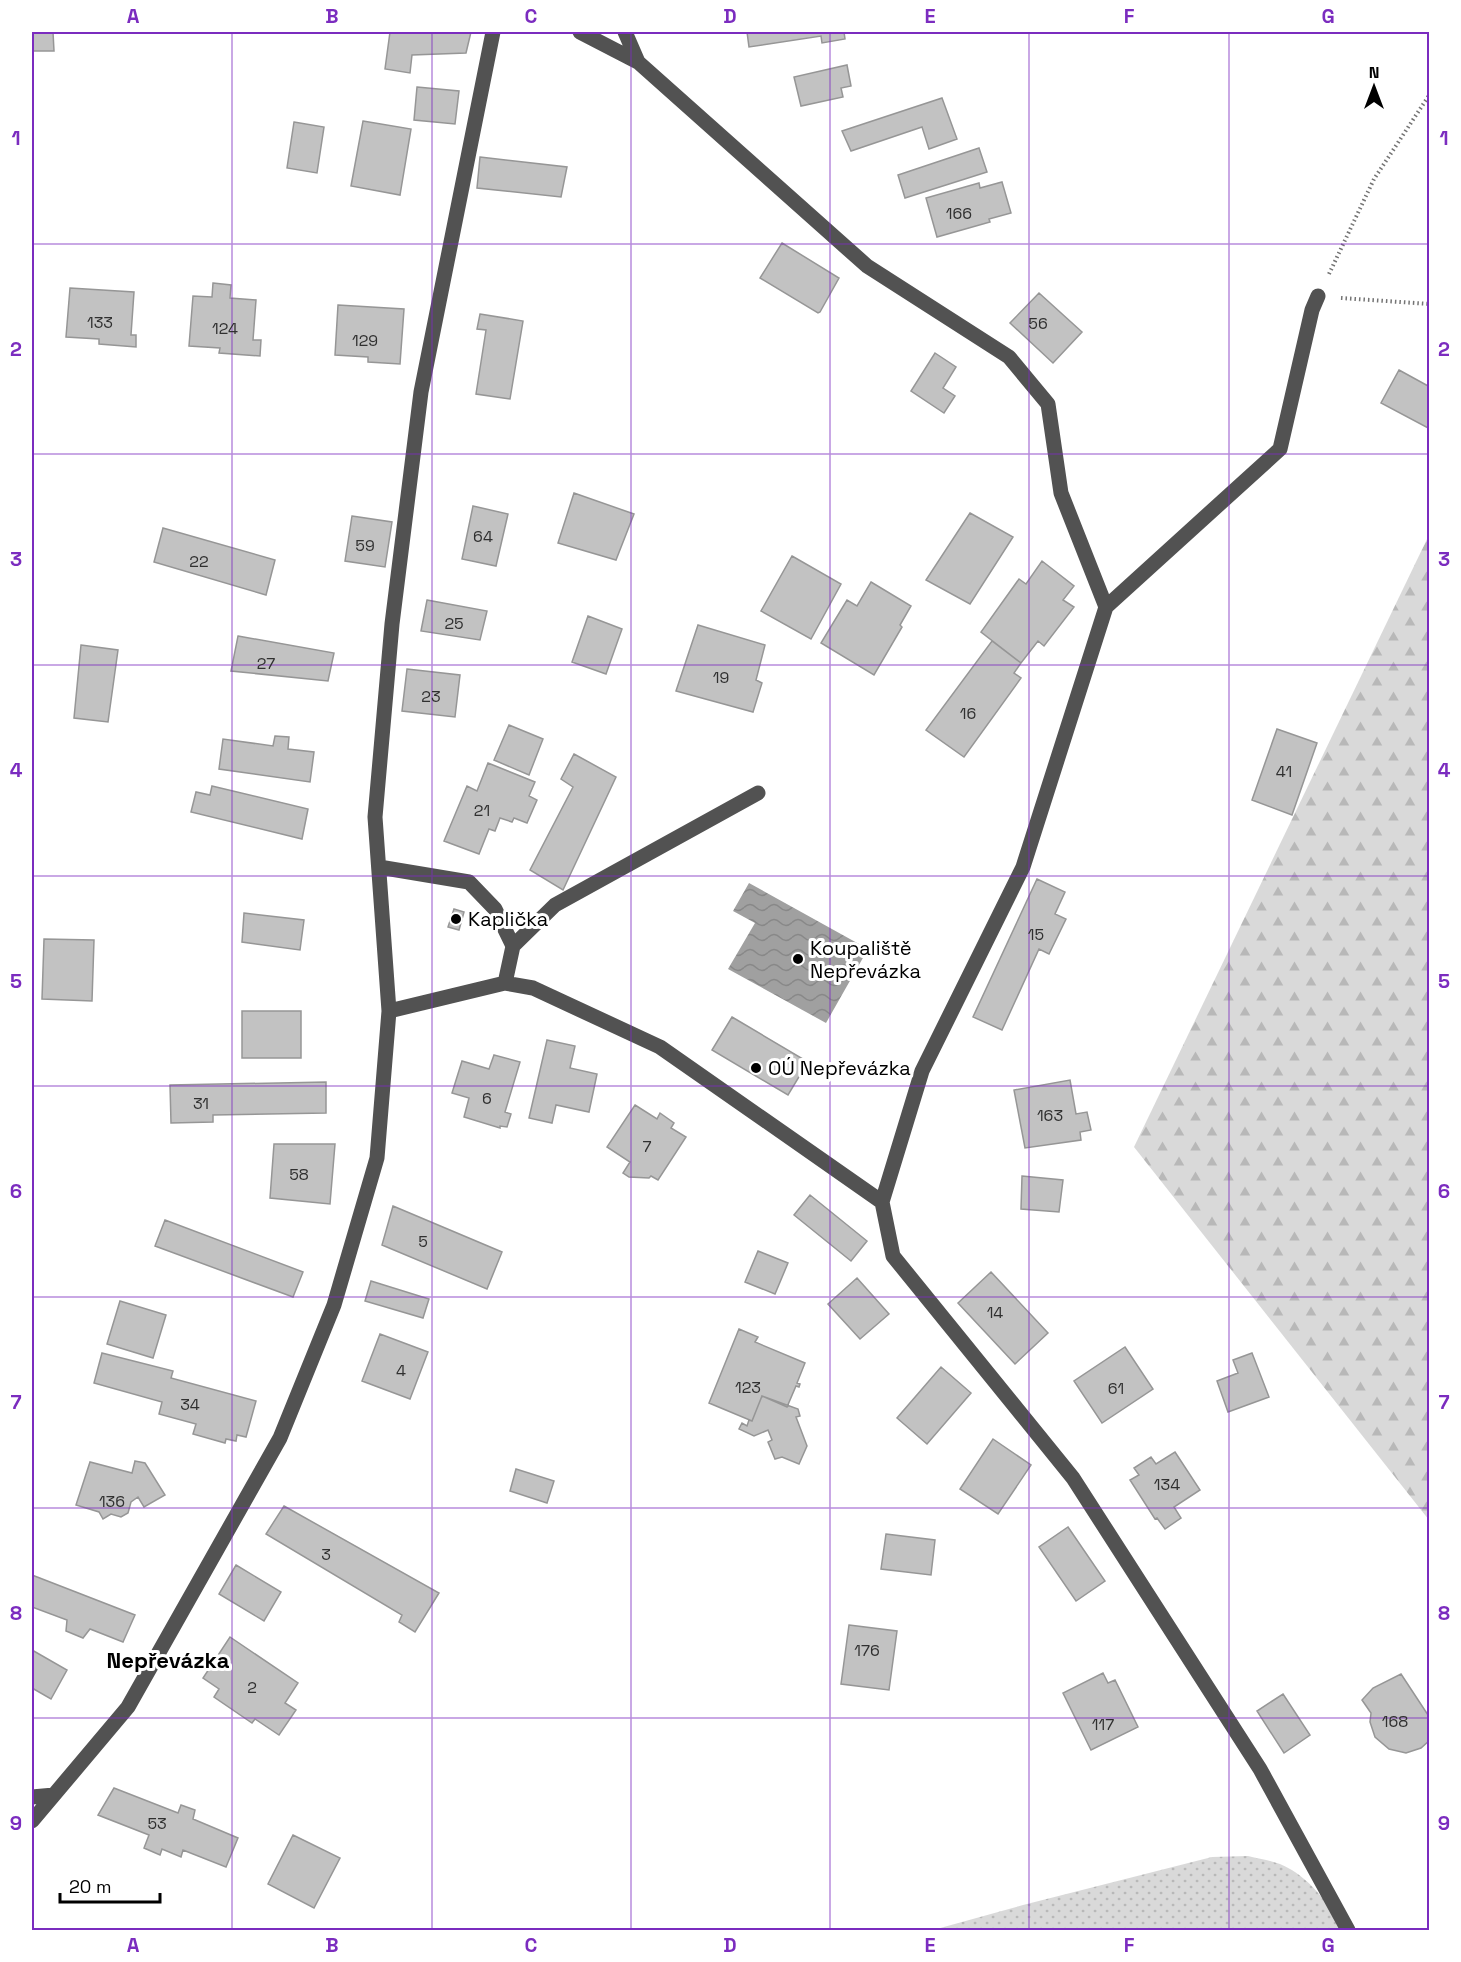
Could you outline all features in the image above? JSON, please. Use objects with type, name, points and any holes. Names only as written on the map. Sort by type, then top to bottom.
[{"type":"street","points":[[32,1821],[128,1707],[280,1438],[334,1305],[377,1158],[389,1011],[375,817],[392,624],[421,392],[493,32]]},
{"type":"street","points":[[580,32],[638,62],[867,266],[1009,357],[1048,404],[1061,493],[1106,607]]},
{"type":"street","points":[[625,32],[638,62]]},
{"type":"street","points":[[1318,296],[1312,310],[1280,449],[1106,607],[1023,867],[922,1071],[882,1202],[893,1256],[1073,1478],[1260,1769],[1348,1930]]},
{"type":"street","points":[[506,983],[513,946],[555,905],[758,793]]},
{"type":"street","points":[[379,867],[469,882],[495,909],[513,946]]},
{"type":"street","points":[[389,1011],[506,983],[533,988],[660,1047],[882,1202]]},
{"type":"street","points":[[32,1797],[54,1795]]},
{"type":"path","points":[[1430,94],[1374,179],[1318,296],[1430,304]]},
{"type":"green space","points":[[1429,535],[1429,1520],[1134,1147]]},
{"type":"green space","points":[[1248,1856],[1280,1864],[1309,1883],[1325,1901],[1343,1930],[933,1930],[1212,1857]]},
{"type":"water","name":"Koupaliště Nepřevázka","points":[[749,883],[868,949],[826,1023],[728,969],[755,923],[733,911]]},
{"type":"building","points":[[32,32],[53,32],[54,51],[32,51]]},
{"type":"building","points":[[390,32],[471,32],[466,53],[412,55],[410,73],[385,69]]},
{"type":"building","points":[[747,32],[844,32],[845,39],[822,43],[821,36],[749,47]]},
{"type":"building","points":[[847,65],[851,86],[841,88],[843,97],[801,106],[794,77]]},
{"type":"building","points":[[417,87],[459,91],[455,124],[414,120]]},
{"type":"building","points":[[942,98],[957,139],[929,149],[922,127],[851,151],[842,131]]},
{"type":"building","points":[[363,121],[411,129],[400,195],[351,186]]},
{"type":"building","points":[[294,122],[324,127],[317,173],[287,168]]},
{"type":"building","points":[[979,148],[987,172],[905,198],[898,175]]},
{"type":"building","points":[[480,157],[567,167],[561,197],[477,188]]},
{"type":"building","points":[[1002,182],[1011,213],[989,219],[990,222],[937,237],[926,198],[979,183],[980,188]]},
{"type":"building","points":[[782,243],[839,278],[820,312],[818,313],[760,278]]},
{"type":"building","points":[[213,283],[231,285],[230,298],[256,300],[253,340],[261,340],[260,356],[219,353],[220,348],[189,346],[193,296],[212,297]]},
{"type":"building","points":[[70,288],[134,292],[131,335],[136,335],[136,347],[99,344],[99,339],[66,337]]},
{"type":"building","points":[[1039,293],[1082,332],[1053,363],[1010,323]]},
{"type":"building","points":[[338,305],[404,309],[400,364],[368,362],[368,357],[335,355]]},
{"type":"building","points":[[480,314],[523,321],[510,399],[476,394],[486,330],[477,329]]},
{"type":"building","points":[[935,353],[956,367],[943,388],[955,396],[944,413],[911,391]]},
{"type":"building","points":[[1399,370],[1430,387],[1430,429],[1381,403]]},
{"type":"building","points":[[574,493],[634,514],[616,560],[558,543]]},
{"type":"building","points":[[473,506],[508,514],[496,566],[462,559]]},
{"type":"building","points":[[970,513],[1013,537],[970,604],[926,580]]},
{"type":"building","points":[[352,516],[392,522],[385,567],[345,561]]},
{"type":"building","points":[[163,528],[275,560],[266,595],[154,562]]},
{"type":"building","points":[[792,556],[841,584],[811,639],[761,611]]},
{"type":"building","points":[[1042,561],[1074,586],[1063,600],[1074,607],[1044,646],[1038,641],[1021,663],[981,632],[1019,579],[1026,584]]},
{"type":"building","points":[[871,582],[911,606],[900,625],[902,627],[874,675],[821,643],[847,600],[857,606]]},
{"type":"building","points":[[427,600],[487,611],[480,640],[421,631]]},
{"type":"building","points":[[588,616],[622,629],[606,674],[572,662]]},
{"type":"building","points":[[698,625],[765,645],[756,680],[762,683],[753,712],[676,691]]},
{"type":"building","points":[[238,636],[334,653],[328,681],[231,671]]},
{"type":"building","points":[[992,641],[1021,663],[1014,673],[1021,678],[964,757],[926,730]]},
{"type":"building","points":[[81,645],[118,650],[108,722],[74,718]]},
{"type":"building","points":[[407,669],[460,675],[455,717],[402,711]]},
{"type":"building","points":[[509,725],[543,739],[529,775],[494,760]]},
{"type":"building","points":[[1277,729],[1317,743],[1292,815],[1252,800]]},
{"type":"building","points":[[275,736],[289,737],[288,749],[314,752],[310,782],[219,769],[223,739],[273,746]]},
{"type":"building","points":[[574,754],[616,777],[563,890],[530,870],[573,787],[561,779]]},
{"type":"building","points":[[488,763],[535,782],[529,796],[537,800],[527,823],[514,818],[512,822],[500,818],[495,831],[489,829],[479,854],[444,841],[467,786],[477,791]]},
{"type":"building","points":[[212,786],[308,809],[302,839],[191,812],[196,792],[210,795]]},
{"type":"building","points":[[1037,879],[1065,892],[1055,914],[1066,919],[1049,954],[1039,949],[1002,1030],[973,1017]]},
{"type":"building","name":"Kaplička","points":[[454,909],[464,912],[459,930],[448,927]]},
{"type":"building","points":[[244,913],[304,920],[300,950],[242,942]]},
{"type":"building","points":[[44,939],[94,940],[92,1001],[42,999]]},
{"type":"building","points":[[242,1011],[301,1011],[301,1058],[242,1058]]},
{"type":"building","points":[[732,1017],[808,1062],[788,1095],[712,1050]]},
{"type":"building","points":[[547,1040],[575,1046],[570,1068],[597,1074],[589,1112],[556,1105],[552,1123],[529,1118]]},
{"type":"building","points":[[494,1055],[520,1062],[505,1112],[511,1114],[507,1127],[500,1126],[500,1128],[464,1117],[469,1098],[452,1093],[462,1061],[489,1069]]},
{"type":"building","points":[[1070,1080],[1076,1114],[1087,1112],[1091,1130],[1080,1132],[1081,1140],[1025,1148],[1014,1090]]},
{"type":"building","points":[[326,1082],[326,1113],[213,1115],[213,1122],[171,1123],[170,1085]]},
{"type":"building","points":[[635,1105],[657,1119],[660,1113],[674,1123],[671,1128],[686,1137],[658,1180],[651,1176],[649,1178],[629,1177],[623,1173],[630,1162],[607,1147]]},
{"type":"building","points":[[274,1144],[335,1144],[330,1204],[270,1198]]},
{"type":"building","points":[[1022,1176],[1063,1180],[1059,1212],[1021,1209]]},
{"type":"building","points":[[810,1195],[867,1241],[851,1261],[794,1215]]},
{"type":"building","points":[[393,1206],[502,1252],[487,1289],[382,1245]]},
{"type":"building","points":[[165,1220],[303,1272],[293,1297],[155,1246]]},
{"type":"building","points":[[758,1251],[788,1263],[775,1294],[745,1282]]},
{"type":"building","points":[[991,1272],[1048,1333],[1015,1364],[958,1303]]},
{"type":"building","points":[[857,1278],[889,1314],[860,1339],[828,1304]]},
{"type":"building","points":[[371,1281],[429,1299],[423,1318],[365,1301]]},
{"type":"building","points":[[120,1301],[166,1315],[153,1358],[107,1344]]},
{"type":"building","points":[[739,1329],[758,1337],[755,1342],[805,1363],[797,1383],[800,1384],[799,1387],[796,1386],[787,1407],[762,1396],[752,1421],[709,1403]]},
{"type":"building","points":[[380,1334],[428,1352],[410,1399],[362,1381]]},
{"type":"building","points":[[1125,1347],[1153,1389],[1102,1423],[1074,1381]]},
{"type":"building","points":[[102,1353],[173,1371],[171,1378],[256,1401],[246,1437],[237,1435],[236,1441],[226,1439],[225,1443],[193,1434],[196,1424],[159,1414],[162,1402],[94,1383]]},
{"type":"building","points":[[1252,1353],[1269,1397],[1228,1412],[1217,1381],[1238,1373],[1233,1360]]},
{"type":"building","points":[[941,1367],[971,1393],[927,1444],[897,1418]]},
{"type":"building","points":[[762,1396],[798,1409],[800,1416],[796,1417],[807,1446],[799,1464],[782,1457],[775,1459],[768,1442],[772,1440],[768,1430],[754,1436],[739,1429],[742,1423],[747,1426],[749,1420],[752,1421]]},
{"type":"building","points":[[993,1439],[1031,1465],[998,1514],[960,1489]]},
{"type":"building","points":[[1175,1452],[1200,1490],[1174,1507],[1181,1518],[1165,1529],[1157,1518],[1155,1519],[1130,1480],[1139,1475],[1134,1468],[1151,1457],[1156,1464]]},
{"type":"building","points":[[135,1461],[145,1463],[165,1495],[144,1507],[138,1497],[131,1502],[128,1513],[121,1517],[111,1514],[103,1519],[99,1512],[76,1505],[90,1462],[132,1473]]},
{"type":"building","points":[[516,1469],[554,1481],[547,1503],[510,1491]]},
{"type":"building","points":[[284,1506],[439,1593],[415,1632],[399,1622],[402,1615],[266,1534]]},
{"type":"building","points":[[1068,1527],[1105,1581],[1076,1601],[1039,1547]]},
{"type":"building","points":[[886,1534],[935,1540],[931,1575],[881,1569]]},
{"type":"building","points":[[236,1565],[281,1592],[264,1621],[219,1594]]},
{"type":"building","points":[[32,1575],[135,1615],[123,1642],[90,1629],[83,1638],[66,1631],[67,1620],[32,1607]]},
{"type":"building","points":[[849,1625],[897,1631],[889,1690],[841,1684]]},
{"type":"building","points":[[230,1637],[298,1683],[285,1703],[296,1710],[279,1735],[255,1719],[252,1723],[214,1697],[219,1689],[203,1678]]},
{"type":"building","points":[[32,1650],[67,1670],[51,1699],[32,1688]]},
{"type":"building","points":[[1103,1673],[1108,1683],[1115,1680],[1138,1727],[1091,1750],[1063,1693]]},
{"type":"building","points":[[1401,1674],[1430,1718],[1430,1740],[1421,1748],[1406,1753],[1389,1749],[1375,1737],[1370,1722],[1371,1713],[1362,1700],[1373,1688]]},
{"type":"building","points":[[1283,1694],[1310,1735],[1284,1753],[1257,1711]]},
{"type":"building","points":[[114,1788],[178,1813],[181,1805],[195,1810],[193,1819],[238,1838],[226,1867],[183,1850],[181,1857],[162,1849],[160,1855],[144,1848],[149,1835],[98,1815]]},
{"type":"building","points":[[293,1835],[340,1858],[314,1908],[268,1884]]},
{"type":"place","name":"Kaplička","points":[[456,919]]},
{"type":"place","name":"Koupaliště Nepřevázka","points":[[798,959]]},
{"type":"place","name":"OÚ Nepřevázka","points":[[756,1068]]},
{"type":"district","name":"Nepřevázka","points":[[168,1660]]}]
